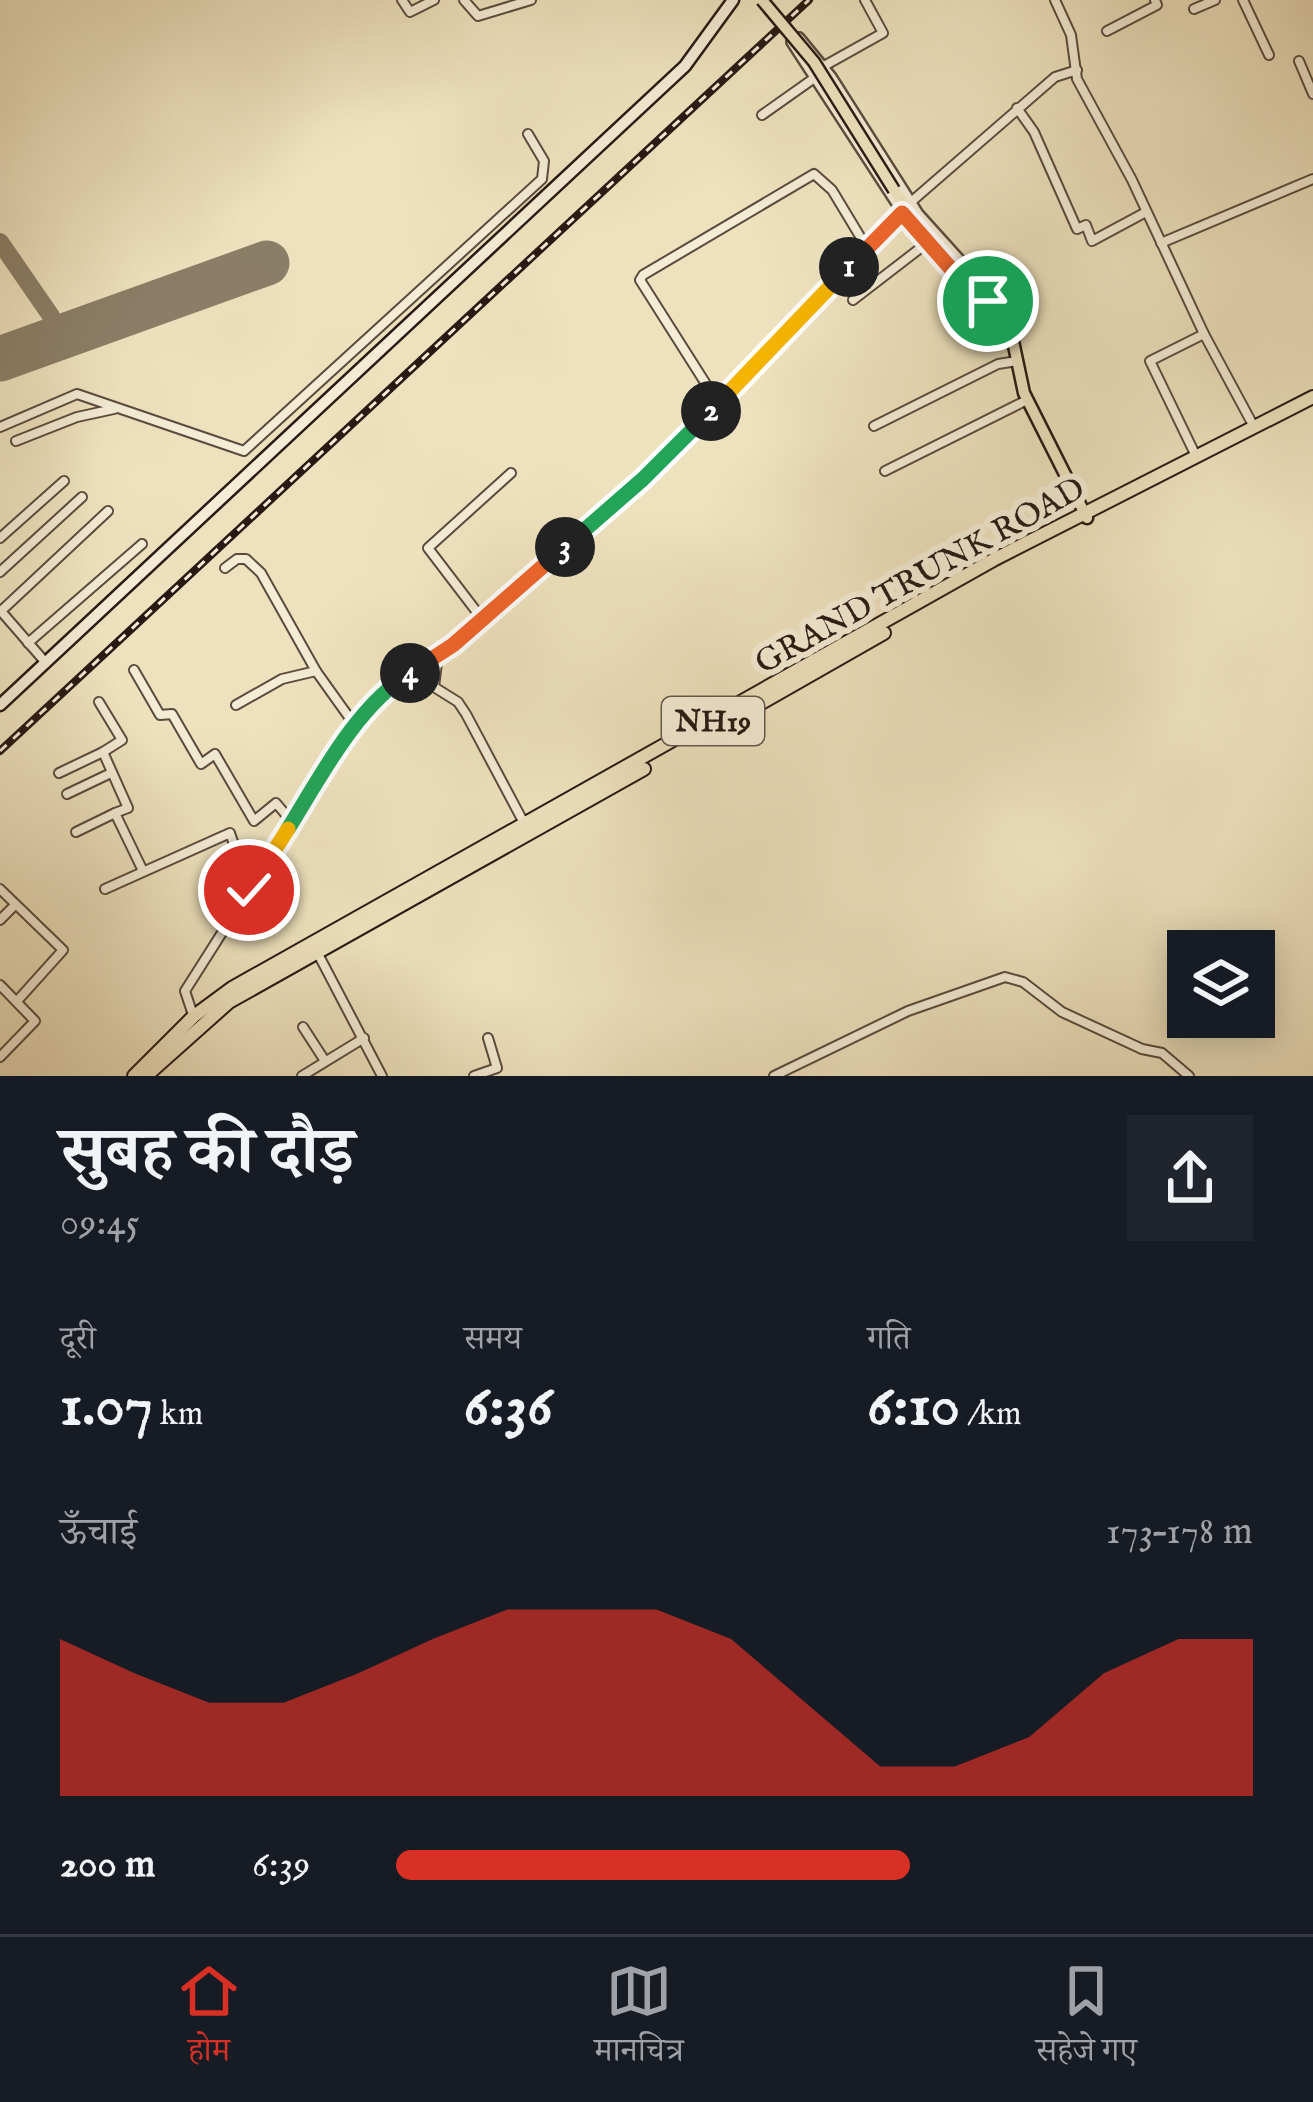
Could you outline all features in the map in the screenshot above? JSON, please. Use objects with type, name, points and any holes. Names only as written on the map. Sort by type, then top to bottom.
[{"type":"highway","name":"GRAND TRUNK ROAD","points":[[134,1076],[194,1016],[289,955],[1195,454],[1313,400]]},
{"type":"highway","name":"GRAND TRUNK ROAD","points":[[146,1076],[214,1012],[316,950],[524,838],[1086,514],[1313,400]]},
{"type":"main road","points":[[0,705],[685,66],[733,0]]},
{"type":"main road","points":[[762,0],[814,62],[922,229],[1015,337],[1027,400],[1086,514]]},
{"type":"street","points":[[402,0],[410,12],[434,0]]},
{"type":"street","points":[[464,0],[478,16],[531,0]]},
{"type":"street","points":[[762,115],[883,34],[865,0]]},
{"type":"street","points":[[1055,0],[1072,35],[1077,79],[1253,425]]},
{"type":"street","points":[[1107,31],[1157,5],[1155,0]]},
{"type":"street","points":[[1194,9],[1215,0]]},
{"type":"street","points":[[1243,0],[1269,55]]},
{"type":"street","points":[[1299,61],[1313,94]]},
{"type":"street","points":[[911,202],[1055,77],[1077,70]]},
{"type":"street","points":[[822,71],[911,202],[982,286],[988,301]]},
{"type":"street","points":[[822,71],[902,213],[975,296],[988,301]]},
{"type":"street","points":[[1017,109],[1034,132],[1077,229],[1086,225],[1092,241],[1146,212]]},
{"type":"street","points":[[0,427],[77,394],[244,451],[542,179],[544,161],[528,134]]},
{"type":"street","points":[[718,403],[640,280],[643,275],[814,173],[832,190],[867,248]]},
{"type":"street","points":[[1161,243],[1313,179]]},
{"type":"street","points":[[194,1016],[185,992],[292,822],[388,686],[482,620],[643,479],[902,213]]},
{"type":"street","points":[[853,299],[926,243]]},
{"type":"street","points":[[1195,454],[1150,361],[1204,334]]},
{"type":"street","points":[[874,425],[998,364],[1017,361]]},
{"type":"street","points":[[885,471],[1027,400]]},
{"type":"street","points":[[16,441],[77,417],[122,409]]},
{"type":"street","points":[[482,620],[428,548],[512,473]]},
{"type":"street","points":[[0,538],[64,481]]},
{"type":"street","points":[[0,572],[82,497]]},
{"type":"street","points":[[46,663],[0,610],[108,512]]},
{"type":"street","points":[[28,643],[142,544]]},
{"type":"street","points":[[225,568],[246,559],[261,573],[316,671],[356,727]]},
{"type":"street","points":[[438,654],[434,687],[458,702],[466,714],[526,827]]},
{"type":"street","points":[[134,670],[160,715],[172,714],[201,764],[215,754],[254,821],[277,803],[292,822]]},
{"type":"street","points":[[236,705],[282,680],[316,671]]},
{"type":"street","points":[[59,772],[122,740],[99,702]]},
{"type":"street","points":[[76,832],[128,808],[103,752]]},
{"type":"street","points":[[67,794],[111,772]]},
{"type":"street","points":[[116,813],[142,871]]},
{"type":"street","points":[[105,889],[230,833],[249,890]]},
{"type":"street","points":[[0,890],[63,950],[18,1000]]},
{"type":"street","points":[[0,920],[15,905]]},
{"type":"street","points":[[316,950],[382,1076]]},
{"type":"street","points":[[774,1076],[908,1011],[1005,976],[1023,982],[1062,1012],[1142,1049],[1162,1053],[1190,1076]]},
{"type":"street","points":[[0,985],[35,1021],[0,1057]]},
{"type":"street","points":[[303,1027],[325,1061]]},
{"type":"street","points":[[302,1076],[364,1038]]},
{"type":"street","points":[[474,1076],[497,1068],[488,1038]]},
{"type":"taxiway","points":[[0,242],[51,316],[58,338]]},
{"type":"runway","points":[[0,359],[267,263]]},
{"type":"railway","points":[[0,751],[809,0]]},
{"type":"route","points":[[249,890],[324,772],[388,686],[453,645],[643,479],[902,213],[975,296],[988,301]]}]
